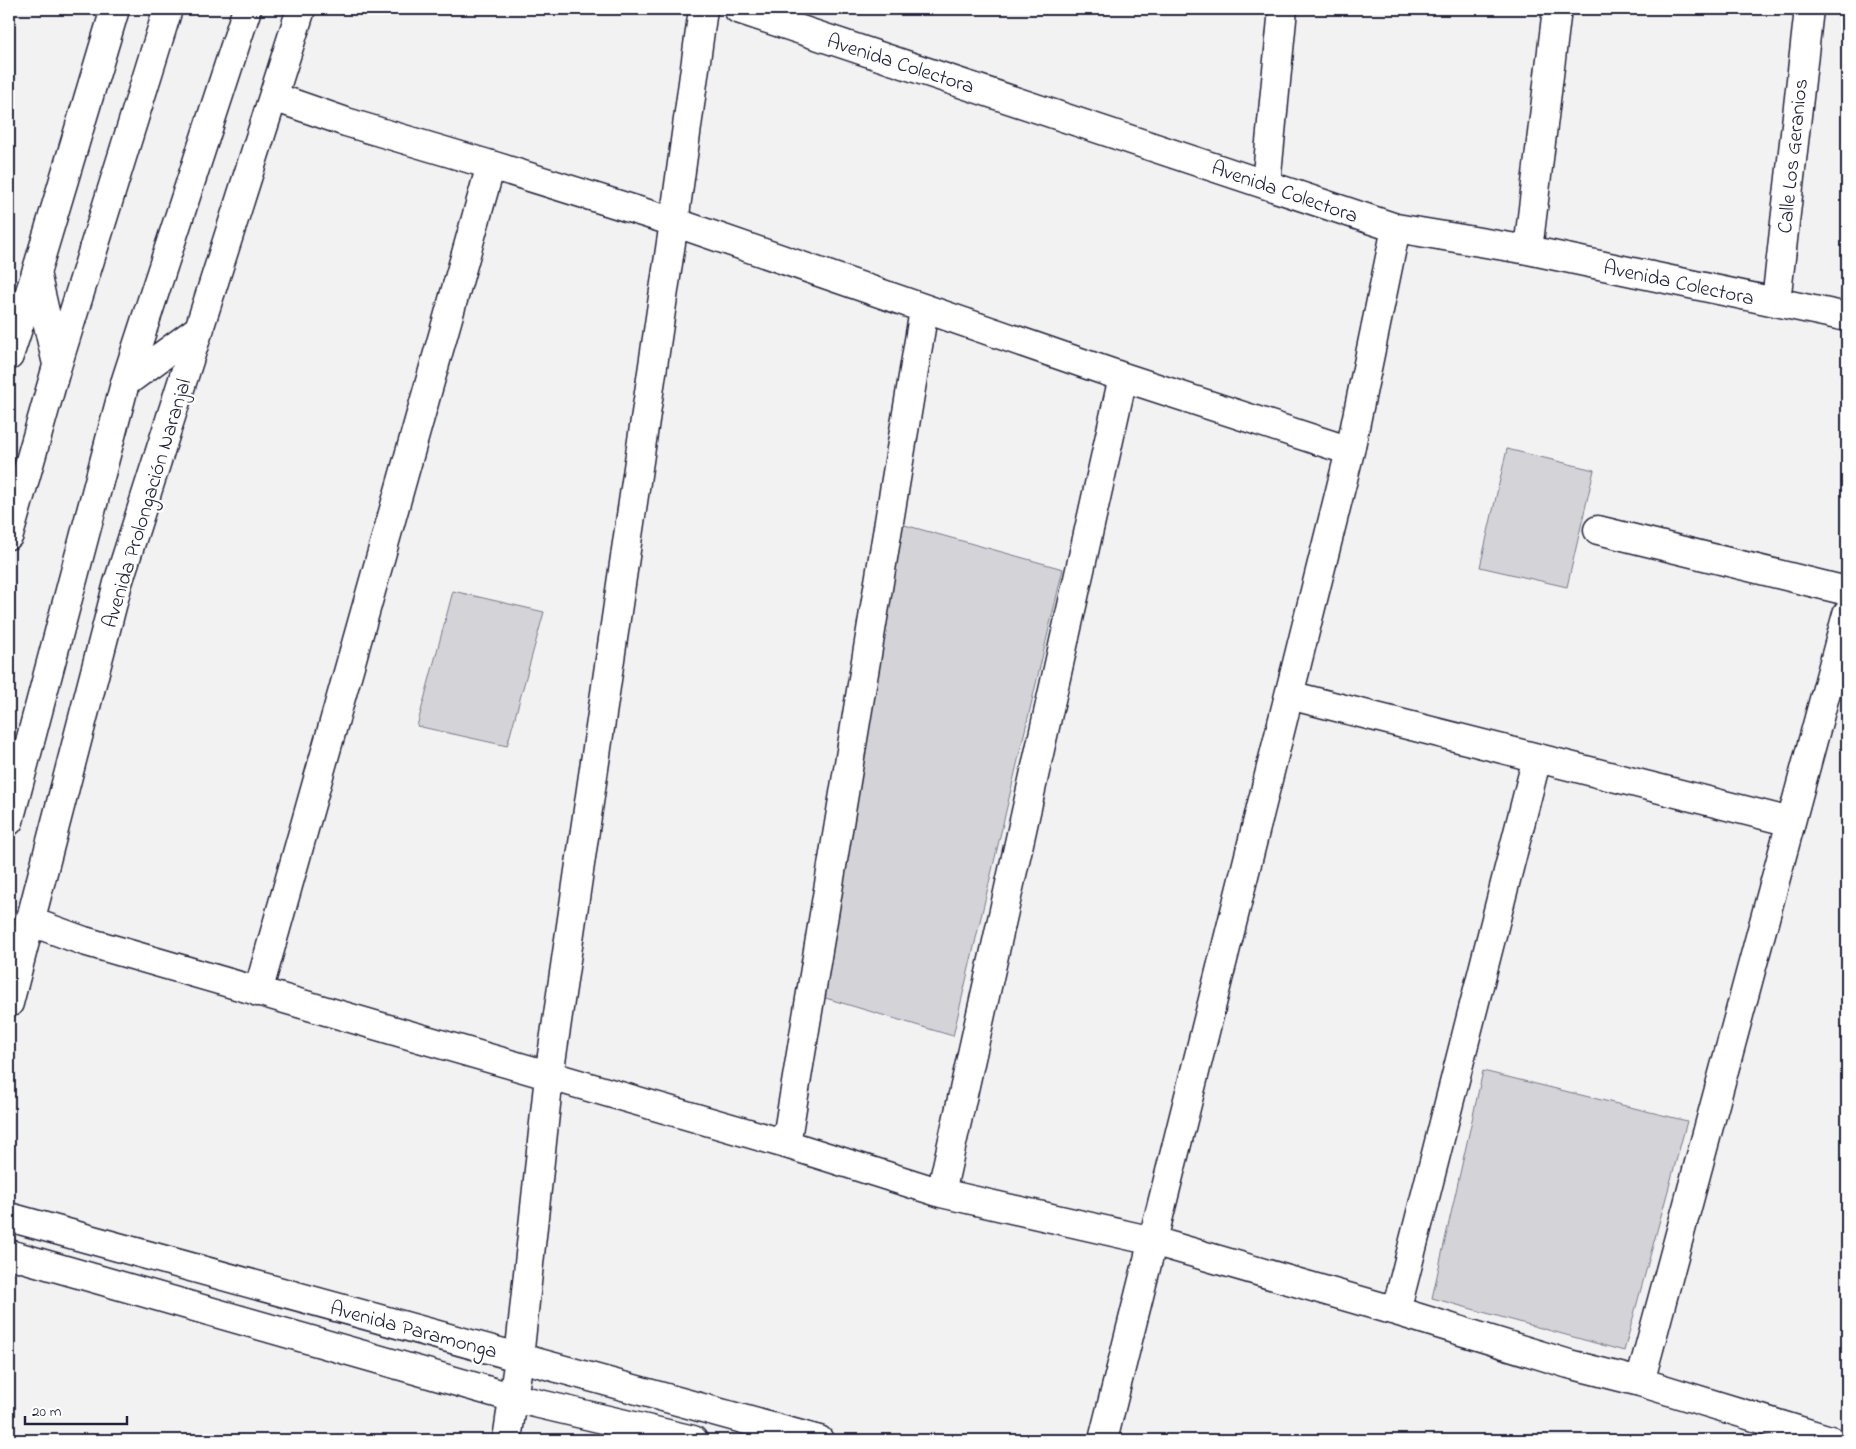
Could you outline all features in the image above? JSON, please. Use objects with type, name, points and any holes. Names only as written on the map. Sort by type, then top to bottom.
[{"type":"street","points":[[9,356],[36,273],[115,9]]},
{"type":"street","points":[[9,535],[58,366],[168,9]]},
{"type":"street","points":[[9,822],[125,383],[247,9]]},
{"type":"street","name":"Avenida Prolongación Naranjal","points":[[9,1003],[118,583],[302,9]]},
{"type":"street","points":[[507,1440],[519,1358],[549,1076],[674,222],[703,9]]},
{"type":"street","name":"Avenida Colectora","points":[[738,9],[1396,228],[1528,250],[1847,317]]},
{"type":"street","points":[[1266,184],[1283,9]]},
{"type":"street","points":[[1528,250],[1556,9]]},
{"type":"street","name":"Calle Los Geranios","points":[[1776,302],[1809,9]]},
{"type":"street","points":[[274,97],[346,122],[674,222],[924,310],[1350,451]]},
{"type":"street","points":[[258,992],[491,165]]},
{"type":"street","points":[[1103,1440],[1350,451],[1396,228]]},
{"type":"street","points":[[36,273],[58,366]]},
{"type":"street","points":[[786,1144],[924,310]]},
{"type":"street","points":[[125,383],[200,328]]},
{"type":"street","points":[[941,1192],[1123,377]]},
{"type":"street","points":[[1598,530],[1847,590]]},
{"type":"street","points":[[1640,1382],[1847,614]]},
{"type":"street","points":[[1289,695],[1791,822]]},
{"type":"street","points":[[1396,1311],[1537,758]]},
{"type":"street","points":[[29,921],[84,942],[786,1144],[941,1192],[1153,1241],[1396,1311],[1569,1364],[1640,1382],[1830,1440]]},
{"type":"street","name":"Avenida Paramonga","points":[[9,1217],[519,1358],[772,1434],[819,1440]]},
{"type":"street","name":"Avenida Paramonga","points":[[9,1254],[514,1398],[692,1440]]},
{"type":"shaded area","points":[[1507,449],[1594,470],[1567,587],[1480,567]]},
{"type":"shaded area","points":[[901,524],[1063,569],[953,1036],[812,994]]},
{"type":"shaded area","points":[[453,591],[544,612],[507,746],[417,726]]},
{"type":"shaded area","points":[[1483,1071],[1687,1121],[1624,1351],[1432,1298]]}]
